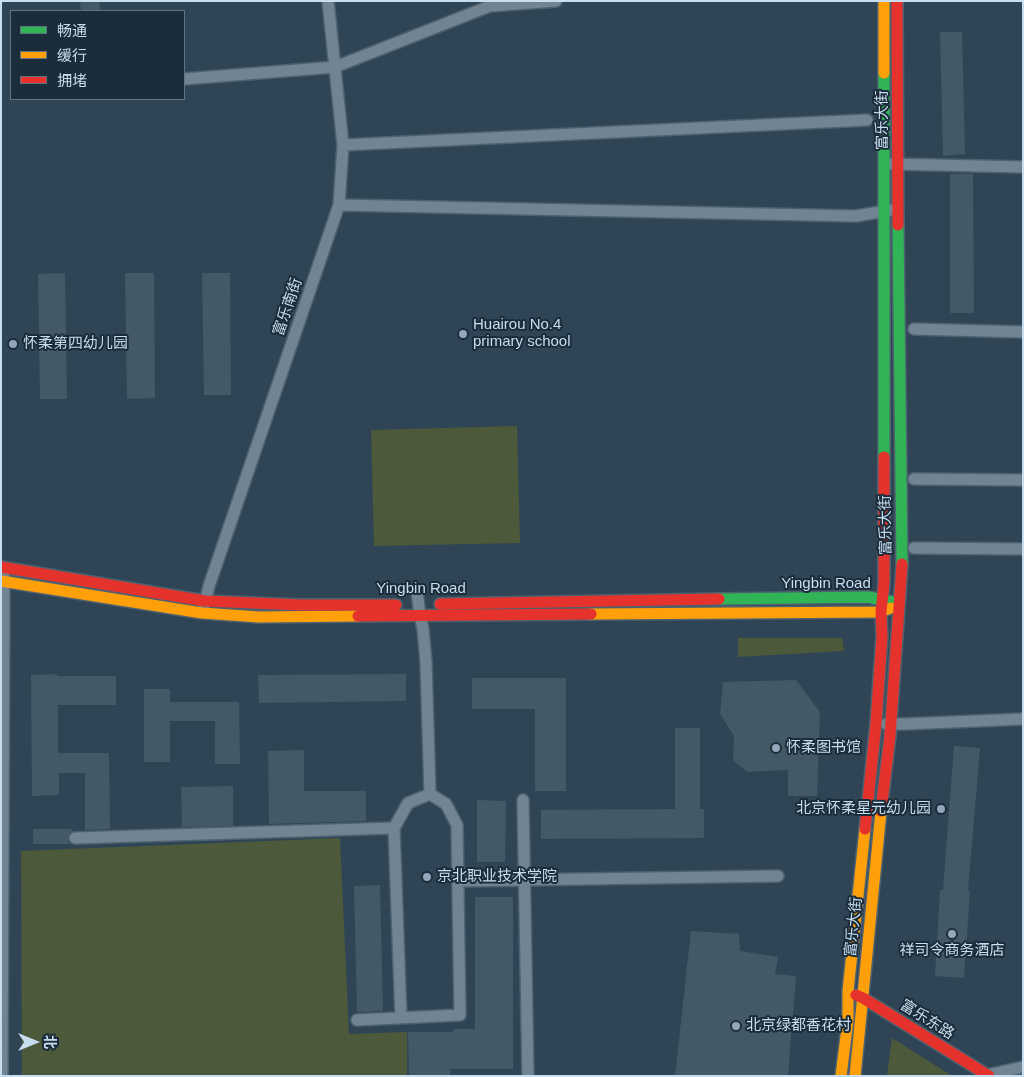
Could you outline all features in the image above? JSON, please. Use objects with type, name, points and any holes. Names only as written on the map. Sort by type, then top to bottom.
[{"type":"main road","name":"富乐大街","points":[[841,1076],[876,723],[885,562],[884,1]]},
{"type":"main road","name":"富乐大街","points":[[855,1076],[891,724],[902,571],[897,1]]},
{"type":"main road","name":"Yingbin Road","points":[[3,567],[205,601],[419,610],[494,616],[881,612],[900,604]]},
{"type":"main road","name":"Yingbin Road","points":[[2,582],[202,613],[259,617],[419,610],[868,597],[900,604]]},
{"type":"main road","name":"富乐东路","points":[[848,991],[863,998],[988,1075]]},
{"type":"street","name":"富乐南街","points":[[202,613],[209,586],[339,205],[343,145],[328,1]]},
{"type":"street","points":[[185,78],[335,67],[490,6],[556,1]]},
{"type":"street","points":[[343,145],[867,120]]},
{"type":"street","points":[[884,164],[1023,167]]},
{"type":"street","points":[[339,205],[856,216],[898,208]]},
{"type":"street","points":[[914,329],[1023,332]]},
{"type":"street","points":[[914,479],[1023,480]]},
{"type":"street","points":[[914,548],[1023,549]]},
{"type":"street","points":[[2,1076],[3,567]]},
{"type":"street","points":[[417,592],[426,662],[430,794]]},
{"type":"street","points":[[876,723],[1023,719]]},
{"type":"street","points":[[402,1018],[394,828],[408,803],[430,794]]},
{"type":"street","points":[[357,1020],[460,1015],[456,825],[446,804],[430,794]]},
{"type":"street","points":[[523,800],[528,1076]]},
{"type":"street","points":[[75,838],[394,828]]},
{"type":"street","points":[[458,881],[778,876]]},
{"type":"street","points":[[988,1075],[1023,1067]]},
{"type":"green space","points":[[517,426],[520,543],[374,546],[371,430]]},
{"type":"green space","points":[[738,638],[842,638],[844,651],[738,657]]},
{"type":"green space","points":[[340,838],[349,1034],[407,1032],[407,1076],[22,1076],[21,851]]},
{"type":"green space","points":[[892,1038],[952,1076],[887,1076]]},
{"type":"building","points":[[80,1],[99,1],[101,10],[81,10]]},
{"type":"building","points":[[940,32],[962,32],[965,154],[943,156]]},
{"type":"building","points":[[950,174],[973,174],[974,313],[950,313]]},
{"type":"building","points":[[65,273],[67,399],[40,399],[38,274]]},
{"type":"building","points":[[125,273],[154,273],[155,398],[127,399]]},
{"type":"building","points":[[202,273],[230,273],[231,395],[204,395]]},
{"type":"building","points":[[57,674],[57,676],[116,676],[116,705],[58,705],[58,753],[109,753],[110,829],[85,830],[85,773],[59,773],[59,795],[32,796],[31,675]]},
{"type":"building","points":[[406,674],[406,701],[259,703],[258,675]]},
{"type":"building","points":[[472,678],[566,678],[566,791],[535,791],[535,709],[472,709]]},
{"type":"building","name":"怀柔图书馆","points":[[796,680],[820,712],[817,796],[788,796],[788,770],[747,772],[733,760],[734,736],[720,714],[723,682]]},
{"type":"building","points":[[144,689],[170,689],[170,702],[239,702],[240,764],[215,764],[215,721],[170,721],[170,762],[144,762]]},
{"type":"building","points":[[675,728],[700,728],[700,809],[704,809],[704,838],[541,839],[541,810],[675,809]]},
{"type":"building","points":[[954,746],[980,748],[968,891],[970,891],[964,978],[935,976],[940,890],[943,890]]},
{"type":"building","points":[[304,750],[304,791],[366,791],[366,821],[269,824],[268,751]]},
{"type":"building","points":[[233,786],[233,826],[182,827],[181,787]]},
{"type":"building","points":[[477,800],[506,801],[505,862],[477,862]]},
{"type":"building","points":[[33,829],[72,829],[68,838],[68,842],[71,844],[33,844]]},
{"type":"building","points":[[380,885],[383,1011],[357,1012],[354,886]]},
{"type":"building","points":[[475,897],[513,897],[513,1069],[450,1069],[450,1076],[409,1076],[408,1032],[453,1032],[453,1029],[475,1029]]},
{"type":"building","name":"北京绿都香花村","points":[[691,931],[739,934],[740,951],[778,957],[775,974],[796,976],[788,1076],[675,1076]]},
{"type":"traffic: fast","points":[[884,73],[884,457]]},
{"type":"traffic: fast","points":[[898,225],[902,564]]},
{"type":"traffic: fast","points":[[719,599],[868,597],[893,602]]},
{"type":"traffic: slow","points":[[884,1],[884,73]]},
{"type":"traffic: slow","points":[[1,581],[202,613],[259,617],[358,616]]},
{"type":"traffic: slow","points":[[591,614],[881,612],[891,608]]},
{"type":"traffic: slow","points":[[855,1076],[881,811]]},
{"type":"traffic: slow","points":[[841,1076],[848,1020],[848,991],[865,829]]},
{"type":"traffic: jam","points":[[897,1],[898,225]]},
{"type":"traffic: jam","points":[[865,829],[876,723],[882,636],[884,457]]},
{"type":"traffic: jam","points":[[881,811],[890,736],[902,564]]},
{"type":"traffic: jam","points":[[1,567],[205,601],[301,605],[396,605]]},
{"type":"traffic: jam","points":[[440,604],[719,599]]},
{"type":"traffic: jam","points":[[358,616],[591,614]]},
{"type":"traffic: jam","points":[[856,995],[989,1076]]},
{"type":"place","name":"Huairou No.4 primary school","points":[[463,334]]},
{"type":"place","name":"怀柔第四幼儿园","points":[[13,344]]},
{"type":"place","name":"怀柔图书馆","points":[[776,748]]},
{"type":"place","name":"北京怀柔星元幼儿园","points":[[941,809]]},
{"type":"place","name":"京北职业技术学院","points":[[427,877]]},
{"type":"place","name":"祥司令商务酒店","points":[[952,934]]},
{"type":"place","name":"北京绿都香花村","points":[[736,1026]]}]
